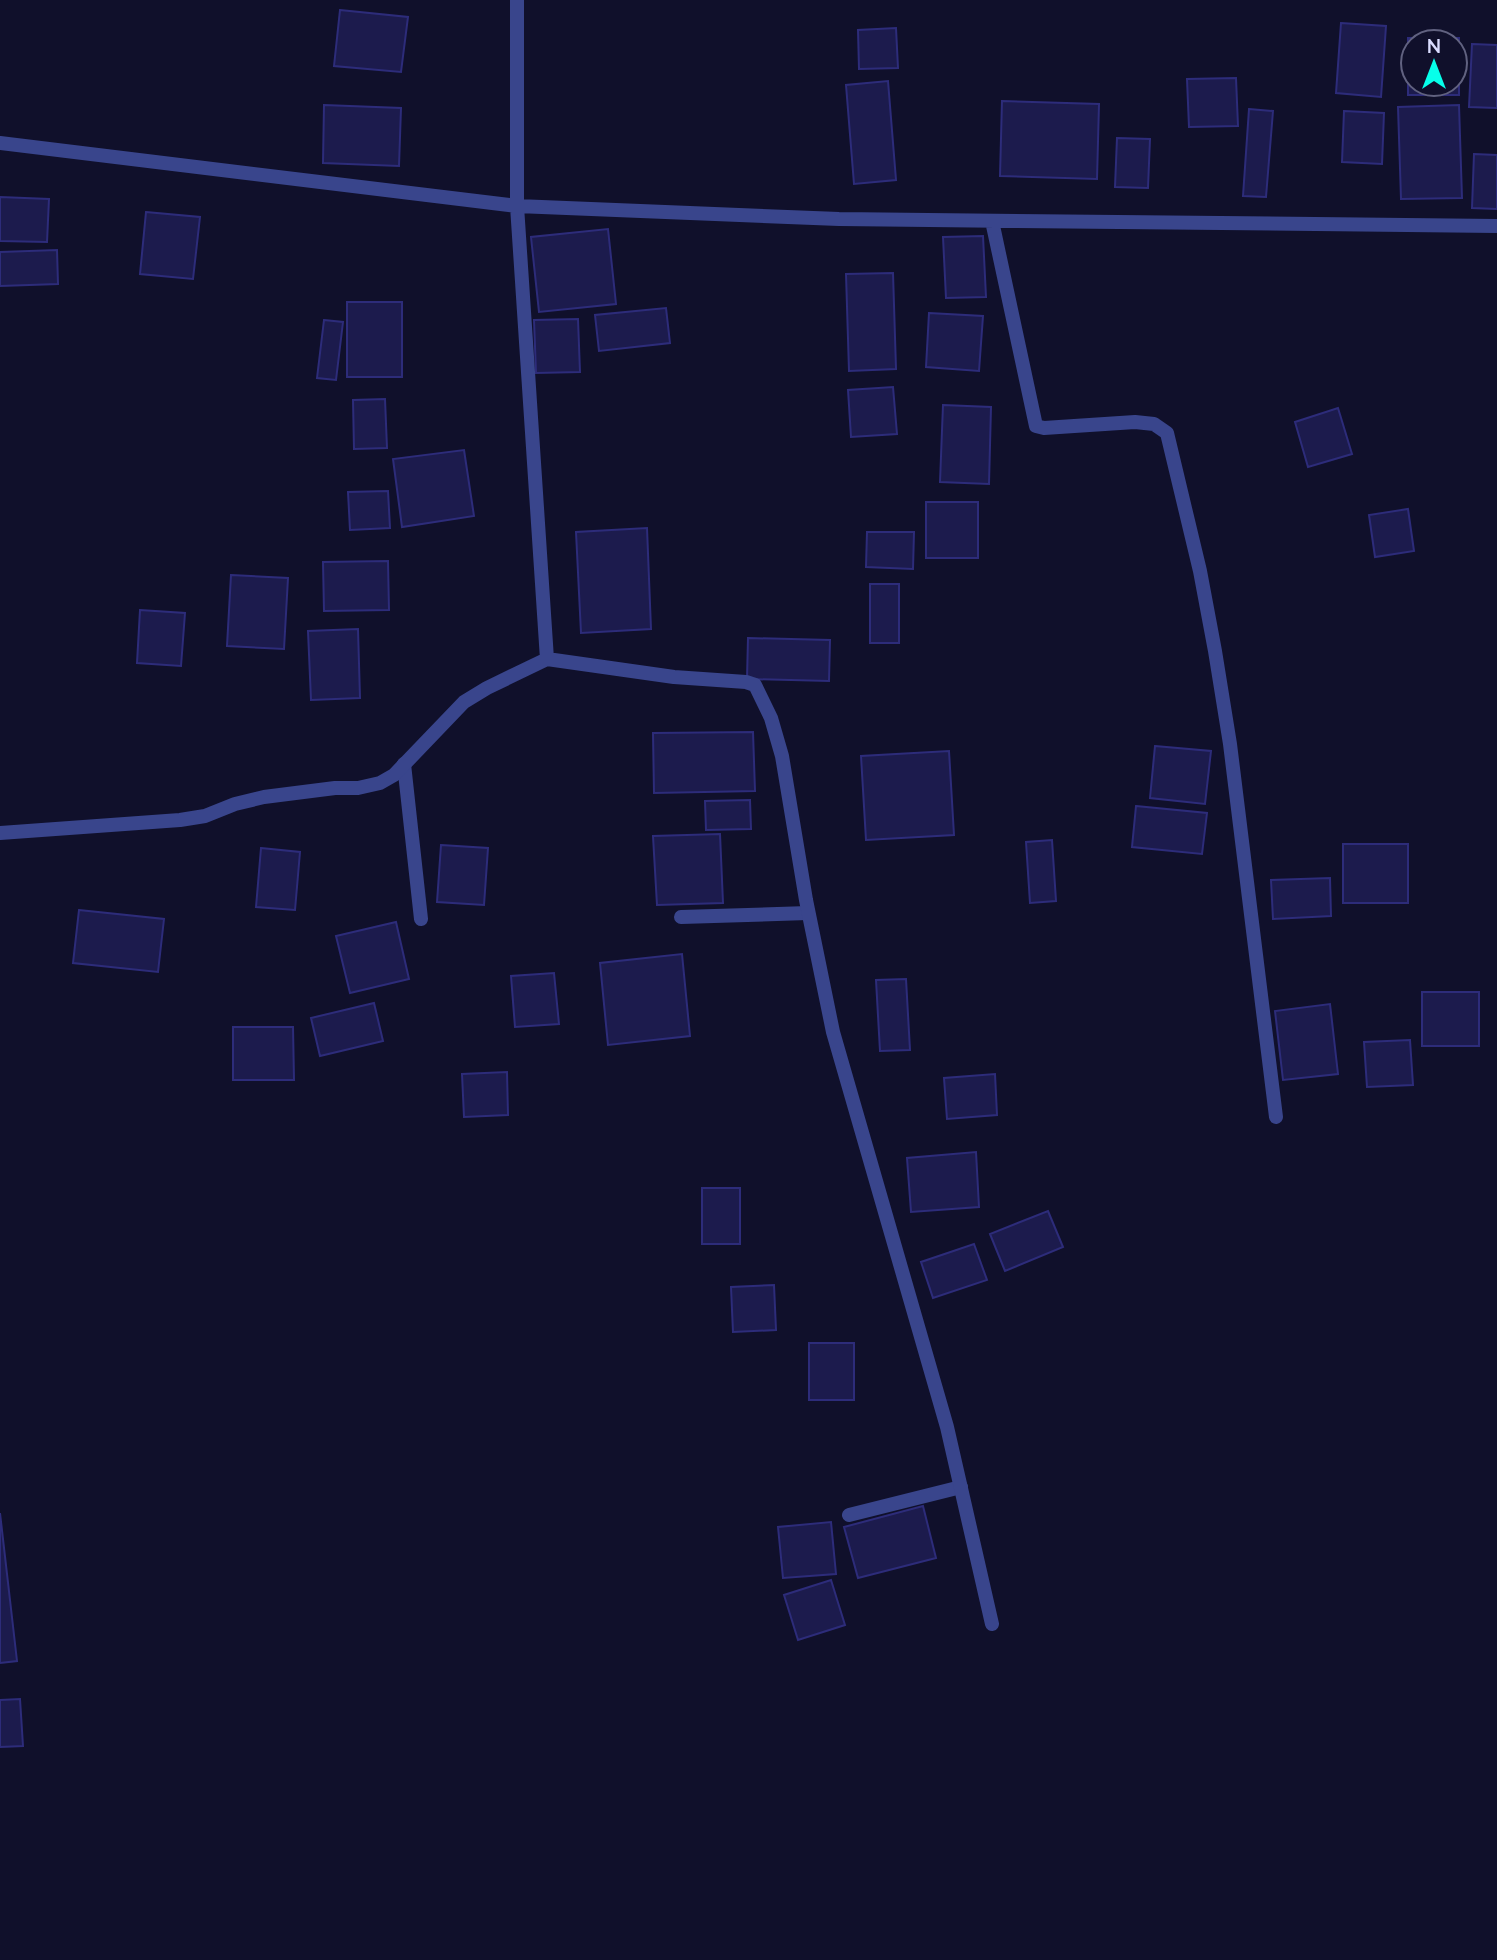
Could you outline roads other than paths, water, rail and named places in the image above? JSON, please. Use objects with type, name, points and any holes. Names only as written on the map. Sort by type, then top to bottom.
[{"type":"street","points":[[517,0],[517,206],[547,659]]},
{"type":"street","points":[[0,143],[517,206],[839,219],[1497,226]]},
{"type":"street","points":[[992,220],[1035,426],[1044,428],[1135,422],[1154,424],[1167,433],[1200,571],[1226,717],[1276,1117]]},
{"type":"street","points":[[0,833],[180,820],[205,816],[235,804],[264,797],[335,788],[358,788],[380,783],[394,775],[464,702],[547,659],[630,672],[747,682],[755,685],[771,718],[782,757],[808,913],[833,1032],[947,1427],[992,1625]]},
{"type":"street","points":[[404,764],[421,919]]},
{"type":"street","points":[[681,917],[808,913]]},
{"type":"street","points":[[849,1515],[961,1487]]}]
